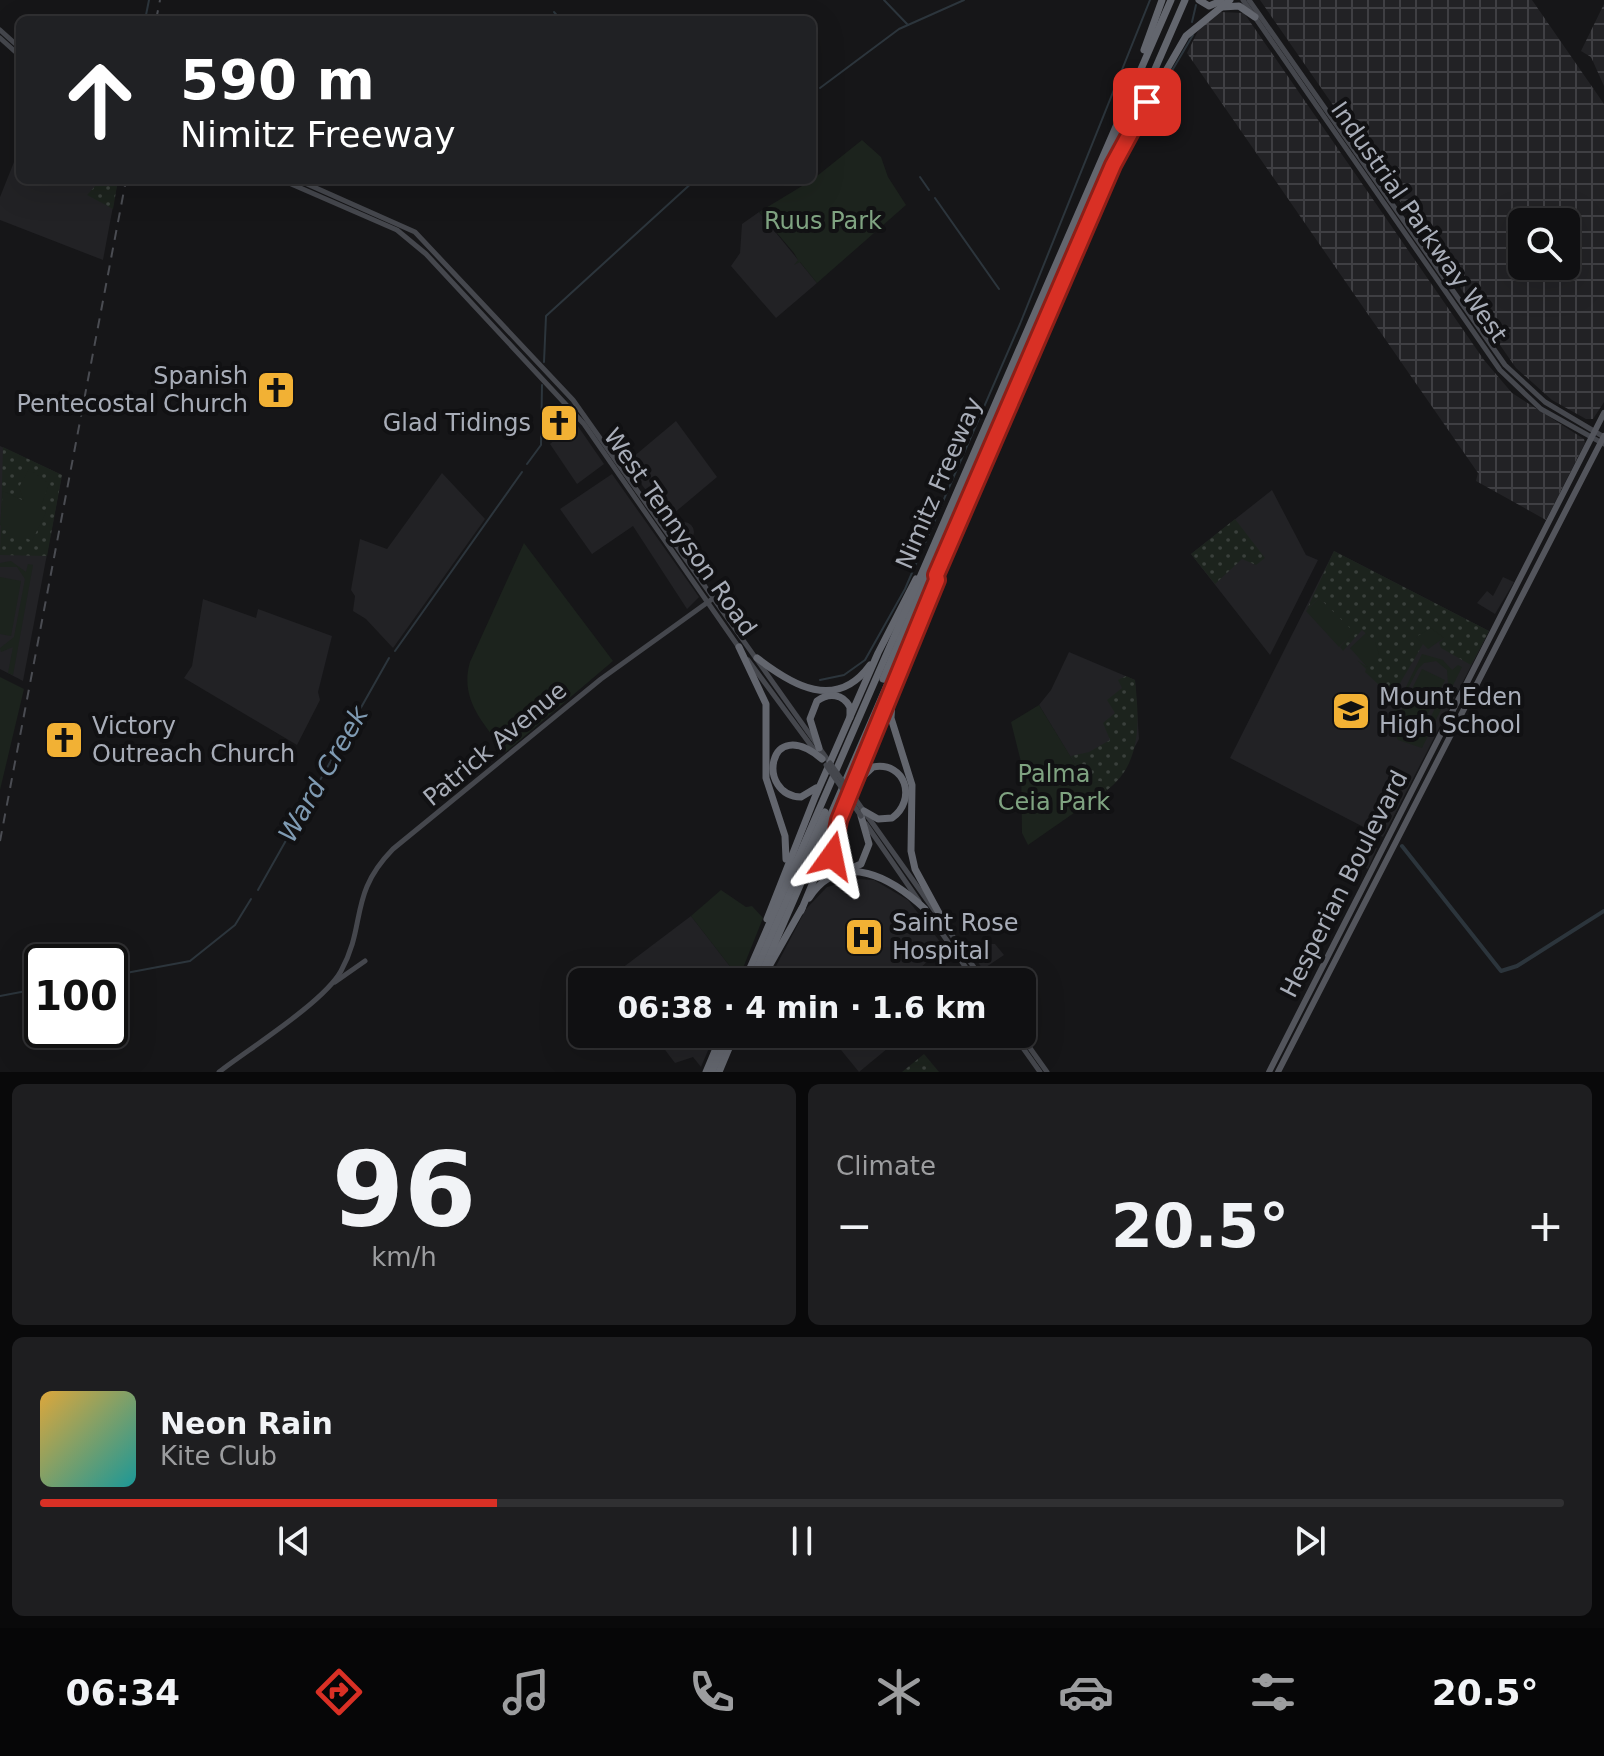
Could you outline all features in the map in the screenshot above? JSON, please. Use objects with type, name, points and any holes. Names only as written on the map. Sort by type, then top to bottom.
[{"type":"highway","points":[[1129,93],[1162,0]]},
{"type":"highway","points":[[757,968],[1178,0]]},
{"type":"highway","points":[[926,597],[924,591],[1178,0]]},
{"type":"highway","name":"Nimitz Freeway","points":[[750,968],[1129,93],[1178,0]]},
{"type":"highway","name":"Nimitz Freeway","points":[[764,968],[1113,165],[1178,0]]},
{"type":"highway","points":[[1199,0],[1209,6],[1239,6],[1255,17]]},
{"type":"highway","points":[[1113,165],[1183,40],[1230,0]]},
{"type":"highway","points":[[951,505],[960,498]]},
{"type":"highway","points":[[757,658],[792,684],[820,690],[853,682],[863,675],[878,653],[927,563]]},
{"type":"highway","points":[[801,911],[892,695],[937,580],[936,575]]},
{"type":"highway","points":[[739,647],[766,704],[766,778],[785,836],[784,873]]},
{"type":"highway","points":[[826,764],[803,745],[785,746],[773,760],[775,780],[786,794],[801,797],[815,789],[826,764],[844,739],[878,653]]},
{"type":"highway","points":[[819,748],[810,715],[821,697],[836,695],[849,704],[851,713],[844,739]]},
{"type":"highway","points":[[892,695],[891,718],[912,785],[911,851],[921,883],[946,926]]},
{"type":"highway","points":[[763,940],[762,931],[826,764]]},
{"type":"highway","points":[[839,820],[832,856],[842,867],[852,868],[861,864],[868,853],[862,814],[878,819],[892,818],[906,803],[906,786],[896,771],[882,766],[869,770],[855,784]]},
{"type":"highway","points":[[766,968],[801,911],[824,882],[856,873],[893,881],[925,909]]},
{"type":"highway","points":[[706,1072],[716,1048]]},
{"type":"highway","points":[[712,1072],[723,1048]]},
{"type":"highway","points":[[719,1072],[729,1048]]},
{"type":"main road","name":"Industrial Parkway West","points":[[1243,0],[1505,365],[1545,402],[1603,439]]},
{"type":"main road","name":"Industrial Parkway West","points":[[1249,0],[1394,213]]},
{"type":"main road","points":[[0,30],[16,44]]},
{"type":"main road","points":[[0,38],[16,52]]},
{"type":"main road","name":"West Tennyson Road","points":[[291,184],[411,238],[577,416],[739,647],[974,968]]},
{"type":"main road","name":"West Tennyson Road","points":[[307,184],[400,224],[428,244],[588,417],[819,748],[826,764],[856,800],[862,814],[966,968]]},
{"type":"main road","name":"Hesperian Boulevard","points":[[1269,1072],[1604,413]]},
{"type":"main road","name":"Hesperian Boulevard","points":[[1278,1072],[1603,439]]},
{"type":"main road","points":[[1531,559],[1531,575]]},
{"type":"main road","name":"Patrick Avenue","points":[[334,983],[350,955],[365,887],[378,865],[393,849],[601,679],[715,597]]},
{"type":"main road","points":[[219,1072],[365,961]]},
{"type":"main road","points":[[1023,1048],[1040,1072]]},
{"type":"main road","points":[[1030,1048],[1047,1072]]},
{"type":"shaded area","points":[[1260,0],[1532,0],[1604,104],[1604,402],[1593,419],[1586,419],[1552,400],[1516,368]]},
{"type":"shaded area","points":[[1604,4],[1604,86],[1591,57],[1581,51]]},
{"type":"shaded area","points":[[1220,12],[1244,13],[1484,360],[1512,393],[1584,439],[1585,443],[1546,520],[1476,481],[1478,473],[1187,53],[1199,29]]},
{"type":"shaded area","points":[[16,157],[16,184],[117,184],[103,260],[0,220],[0,197]]},
{"type":"shaded area","points":[[759,212],[817,283],[776,318],[731,266],[740,253],[742,224]]},
{"type":"shaded area","points":[[676,421],[717,477],[667,519],[626,463]]},
{"type":"shaded area","points":[[575,422],[604,464],[577,484],[550,444]]},
{"type":"shaded area","points":[[0,446],[62,475],[23,681],[0,669]]},
{"type":"shaded area","points":[[442,473],[485,519],[393,648],[366,619],[353,611],[355,596],[351,590],[360,539],[387,549]]},
{"type":"shaded area","points":[[612,474],[699,597],[687,609],[633,526],[592,554],[560,509]]},
{"type":"shaded area","points":[[1272,490],[1306,555],[1318,560],[1270,655],[1191,554]]},
{"type":"shaded area","points":[[684,522],[691,525],[694,532],[691,539],[684,542],[677,539],[674,532],[677,525]]},
{"type":"shaded area","name":"Mount Eden High School","points":[[1334,551],[1489,631],[1383,837],[1230,758]]},
{"type":"shaded area","points":[[1503,577],[1514,582],[1495,614],[1477,603],[1487,591],[1493,596]]},
{"type":"shaded area","points":[[203,599],[256,618],[258,609],[332,636],[318,692],[320,700],[297,745],[184,678],[192,666]]},
{"type":"shaded area","points":[[1069,652],[1135,680],[1139,739],[1117,780],[1107,790],[1100,781],[1088,786],[1039,705],[1051,690]]},
{"type":"shaded area","points":[[1362,841],[1377,848],[1368,869],[1352,861]]},
{"type":"shaded area","name":"Saint Rose Hospital","points":[[858,879],[874,880],[908,900],[944,947],[920,968],[775,968],[806,909],[827,887]]},
{"type":"shaded area","points":[[691,916],[731,968],[622,968]]},
{"type":"shaded area","points":[[964,944],[995,944],[1004,955],[982,968]]},
{"type":"shaded area","points":[[664,1048],[709,1048],[701,1067],[693,1057],[675,1063]]},
{"type":"shaded area","points":[[839,1048],[888,1048],[859,1072]]},
{"type":"green space","name":"Ruus Park","points":[[862,140],[881,157],[888,177],[906,205],[817,283],[800,262],[794,265],[798,260],[794,253],[759,212],[805,184],[816,184],[816,177]]},
{"type":"green space","points":[[97,184],[117,184],[113,209],[87,195]]},
{"type":"green space","points":[[3,447],[62,475],[47,556],[0,555]]},
{"type":"green space","points":[[29,469],[49,484],[40,509],[46,512],[32,541],[0,525],[3,491],[24,501],[19,487]]},
{"type":"green space","points":[[1235,519],[1265,558],[1256,565],[1242,559],[1215,584],[1191,554]]},
{"type":"green space","points":[[524,543],[613,661],[506,752],[476,711],[467,675]]},
{"type":"green space","points":[[1334,551],[1489,631],[1471,665],[1441,648],[1439,643],[1444,638],[1416,636],[1423,644],[1392,697],[1365,672],[1366,669],[1357,660],[1366,666],[1375,642],[1362,630],[1343,651],[1340,647],[1353,632],[1319,598],[1307,609]]},
{"type":"green space","points":[[11,561],[26,572],[28,564],[33,565],[13,675],[8,673],[13,647],[1,652],[0,648],[14,637],[25,579],[17,567],[0,567],[0,563]]},
{"type":"green space","points":[[0,577],[21,581],[11,636],[0,634]]},
{"type":"green space","points":[[1319,598],[1354,632],[1339,647],[1306,611]]},
{"type":"green space","points":[[1431,628],[1444,638],[1428,649],[1416,637]]},
{"type":"green space","points":[[1366,633],[1375,642],[1379,654],[1367,667],[1350,648]]},
{"type":"green space","points":[[1422,654],[1443,660],[1452,670],[1458,665],[1462,667],[1422,748],[1398,740],[1389,722]],"holes":[[[1436,661],[1447,670],[1448,683],[1422,734],[1404,739],[1394,728],[1394,716],[1418,669],[1424,663]]]},
{"type":"green space","points":[[1422,669],[1445,680],[1419,731],[1397,719]]},
{"type":"green space","points":[[1126,676],[1135,680],[1137,725],[1133,754],[1119,779],[1107,790],[1100,781],[1088,786],[1071,756],[1089,752],[1110,740],[1103,723],[1115,713],[1107,700],[1122,688],[1118,680]]},
{"type":"green space","points":[[0,677],[24,689],[0,790]]},
{"type":"green space","name":"Palma Ceia Park","points":[[1039,705],[1088,785],[1100,781],[1107,790],[1028,845],[1022,833],[1021,762],[1011,722]]},
{"type":"green space","points":[[721,890],[746,907],[752,906],[763,918],[743,968],[731,968],[691,916]]},
{"type":"green space","points":[[924,1054],[939,1072],[902,1072]]},
{"type":"waterway","points":[[146,16],[149,0]]},
{"type":"waterway","points":[[884,0],[908,25]]},
{"type":"waterway","name":"Ward Creek","points":[[820,88],[899,29],[964,0]]},
{"type":"waterway","points":[[820,680],[844,675],[865,660],[905,589],[1020,324],[1150,0]]},
{"type":"waterway","points":[[1192,22],[1196,5]]},
{"type":"waterway","points":[[554,12],[558,16]]},
{"type":"waterway","points":[[1160,91],[1193,35]]},
{"type":"waterway","points":[[920,177],[929,190]]},
{"type":"waterway","name":"Ward Creek","points":[[544,362],[546,316],[691,184]]},
{"type":"waterway","points":[[935,198],[999,289]]},
{"type":"waterway","name":"Ward Creek","points":[[527,464],[541,445],[542,385]]},
{"type":"waterway","name":"Ward Creek","points":[[395,651],[522,472]]},
{"type":"waterway","name":"Ward Creek","points":[[258,890],[389,658]]},
{"type":"waterway","points":[[1402,846],[1501,971],[1517,966],[1604,911]]},
{"type":"waterway","name":"Ward Creek","points":[[128,973],[190,961],[235,925],[251,899]]},
{"type":"waterway","name":"Ward Creek","points":[[0,996],[24,991]]},
{"type":"railway","points":[[157,16],[160,0]]},
{"type":"railway","points":[[0,841],[125,184]]},
{"type":"place","name":"Spanish Pentecostal Church","points":[[276,390]]},
{"type":"place","name":"Glad Tidings","points":[[559,423]]},
{"type":"place","name":"Mount Eden High School","points":[[1351,711]]},
{"type":"place","name":"Victory Outreach Church","points":[[64,740]]},
{"type":"place","name":"Saint Rose Hospital","points":[[864,937]]},
{"type":"route","points":[[832,856],[831,847],[839,820],[904,666],[937,580],[936,575],[1113,165],[1147,102]]}]
